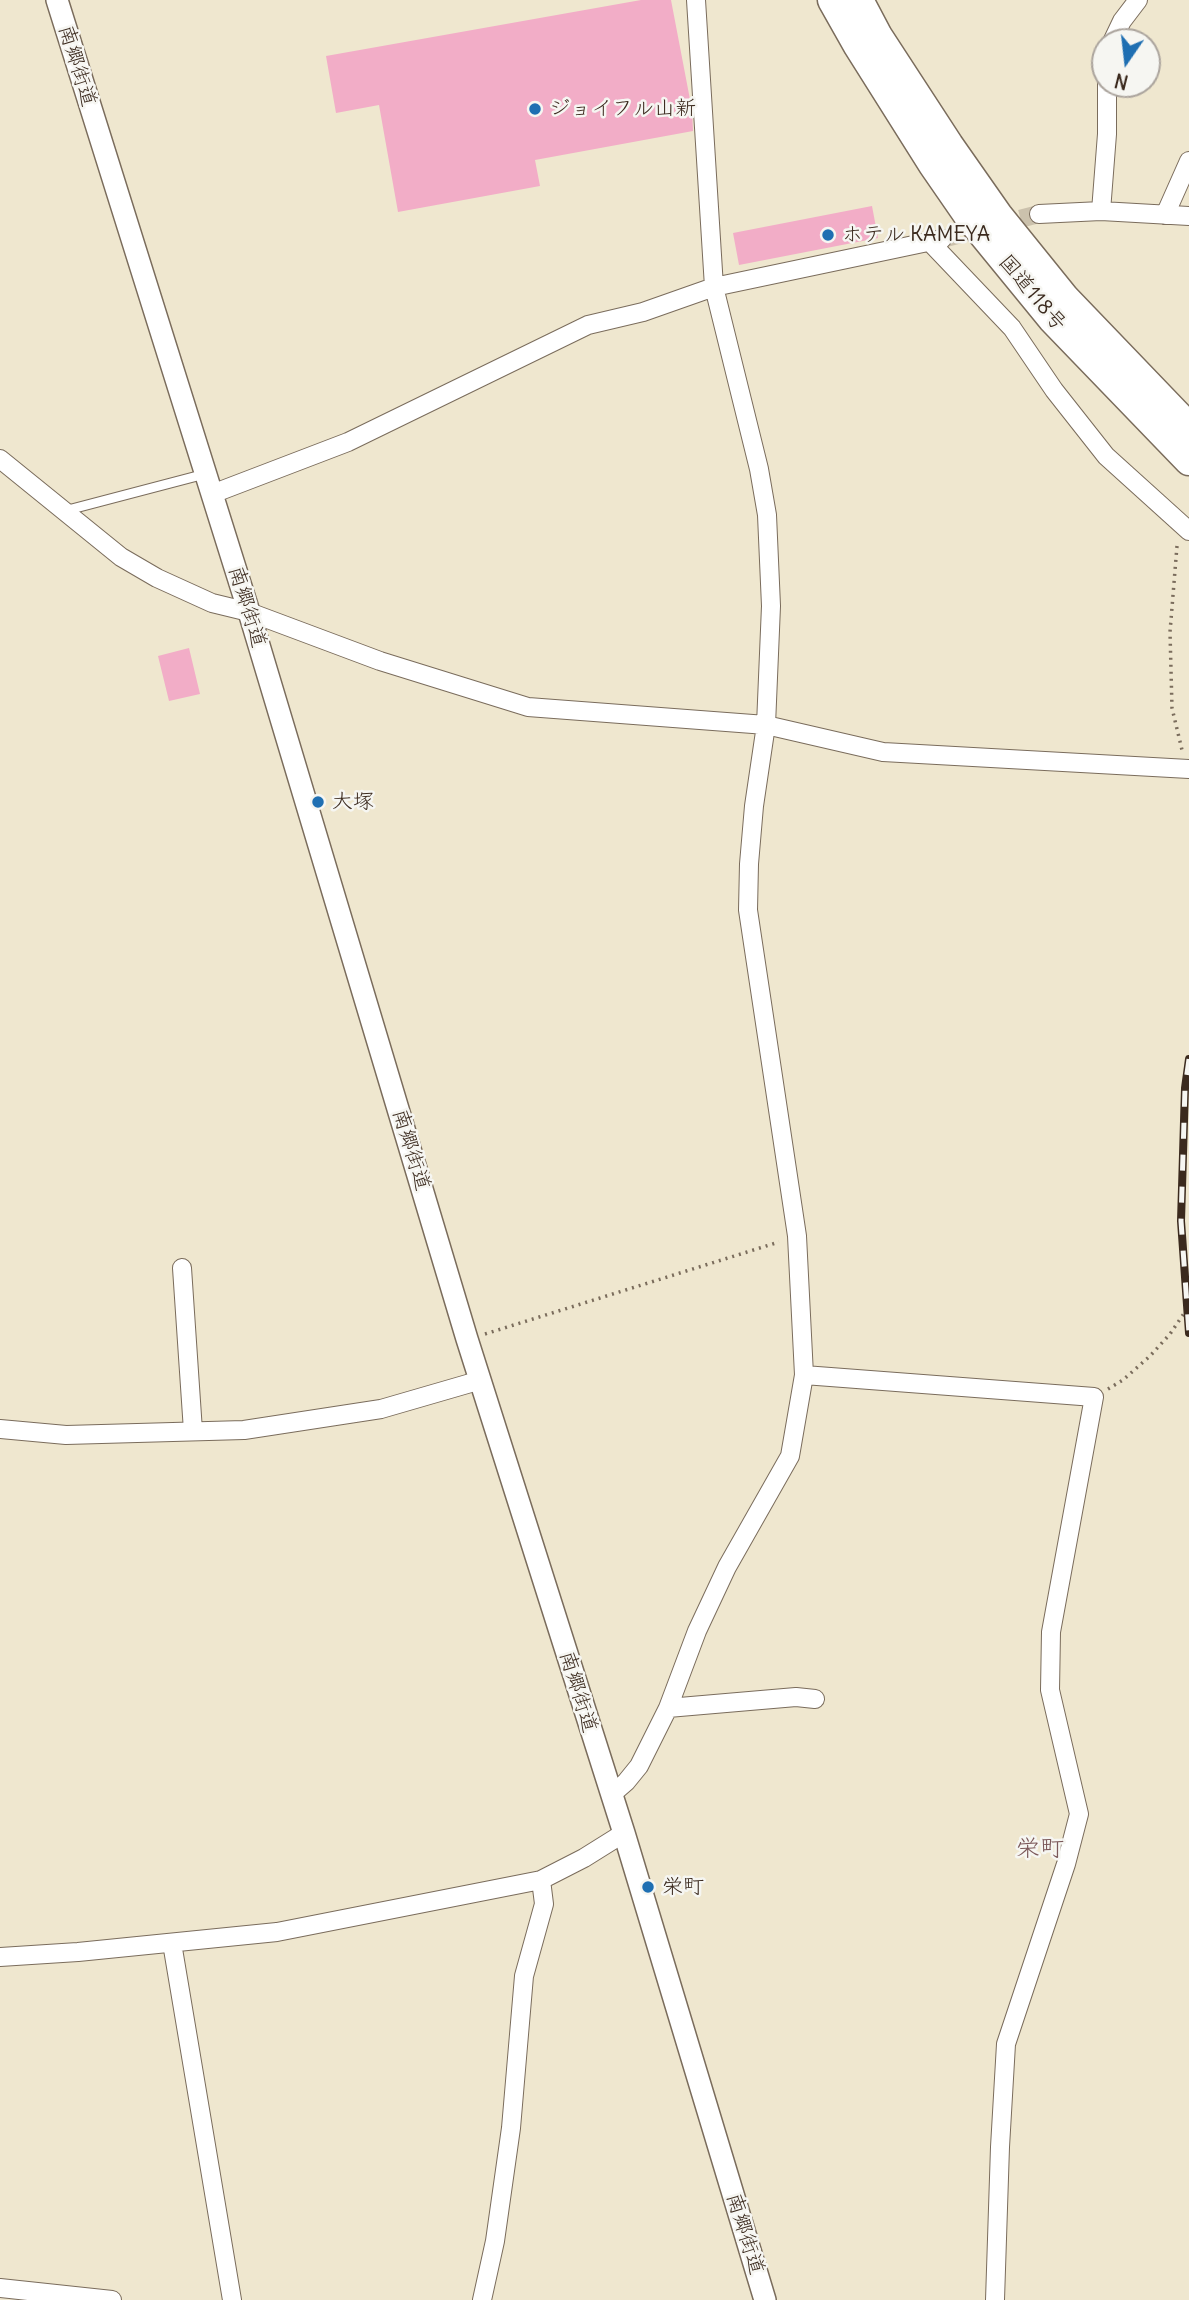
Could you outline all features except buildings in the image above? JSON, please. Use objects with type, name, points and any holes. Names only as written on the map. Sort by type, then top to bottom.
[{"type":"highway","name":"国道118号","points":[[832,0],[933,165],[971,220],[1052,319],[1189,461]]},
{"type":"highway","name":"国道118号","points":[[859,0],[878,36],[998,215],[1065,298],[1189,427]]},
{"type":"street","name":"南郷街道","points":[[57,0],[249,612],[467,1339],[624,1833],[765,2300]]},
{"type":"street","points":[[611,1796],[639,1766],[668,1708],[697,1630],[727,1567],[790,1456],[804,1375],[797,1236],[748,910],[754,806],[766,725],[771,606],[767,515],[759,469],[714,287],[698,0]]},
{"type":"street","points":[[1119,28],[1138,0]]},
{"type":"street","points":[[1101,211],[1107,98]]},
{"type":"street","points":[[1165,215],[1189,161]]},
{"type":"street","points":[[1039,214],[1101,211],[1189,216]]},
{"type":"street","points":[[208,484],[348,442],[588,325],[643,312],[714,287],[936,241],[1012,328],[1054,390],[1106,456],[1186,527]]},
{"type":"street","points":[[0,460],[121,557],[157,578],[212,603],[249,612],[380,661],[528,707],[766,725],[883,752],[1188,769]]},
{"type":"street","points":[[182,1268],[194,1431]]},
{"type":"street","points":[[804,1375],[1094,1397],[1051,1632],[1049,1690],[1079,1814],[1066,1864],[1006,2044],[995,2300]]},
{"type":"street","points":[[0,1429],[66,1435],[244,1430],[381,1409],[481,1380]]},
{"type":"street","points":[[668,1708],[796,1697],[815,1699]]},
{"type":"street","points":[[0,1957],[277,1932],[541,1880],[624,1833]]},
{"type":"street","points":[[482,2300],[495,2241],[511,2128],[524,1976],[544,1904],[541,1880]]},
{"type":"street","points":[[172,1943],[232,2300]]},
{"type":"street","points":[[0,2288],[113,2300]]},
{"type":"lane","points":[[64,511],[208,484]]},
{"type":"path","points":[[1186,527],[1170,632],[1172,708],[1188,769]]},
{"type":"path","points":[[467,1339],[797,1236]]},
{"type":"path","points":[[1094,1397],[1123,1380],[1150,1356],[1170,1334],[1189,1306]]},
{"type":"tunnel","points":[[942,239],[1039,214]]},
{"type":"railway","points":[[1189,1059],[1185,1088],[1181,1221],[1189,1333]]},
{"type":"place","name":"ジョイフル山新","points":[[535,109]]},
{"type":"place","name":"ホテル KAMEYA","points":[[828,235]]},
{"type":"place","name":"大塚","points":[[318,802]]},
{"type":"place","name":"栄町","points":[[648,1887]]},
{"type":"district","name":"栄町","points":[[1040,1849]]}]
